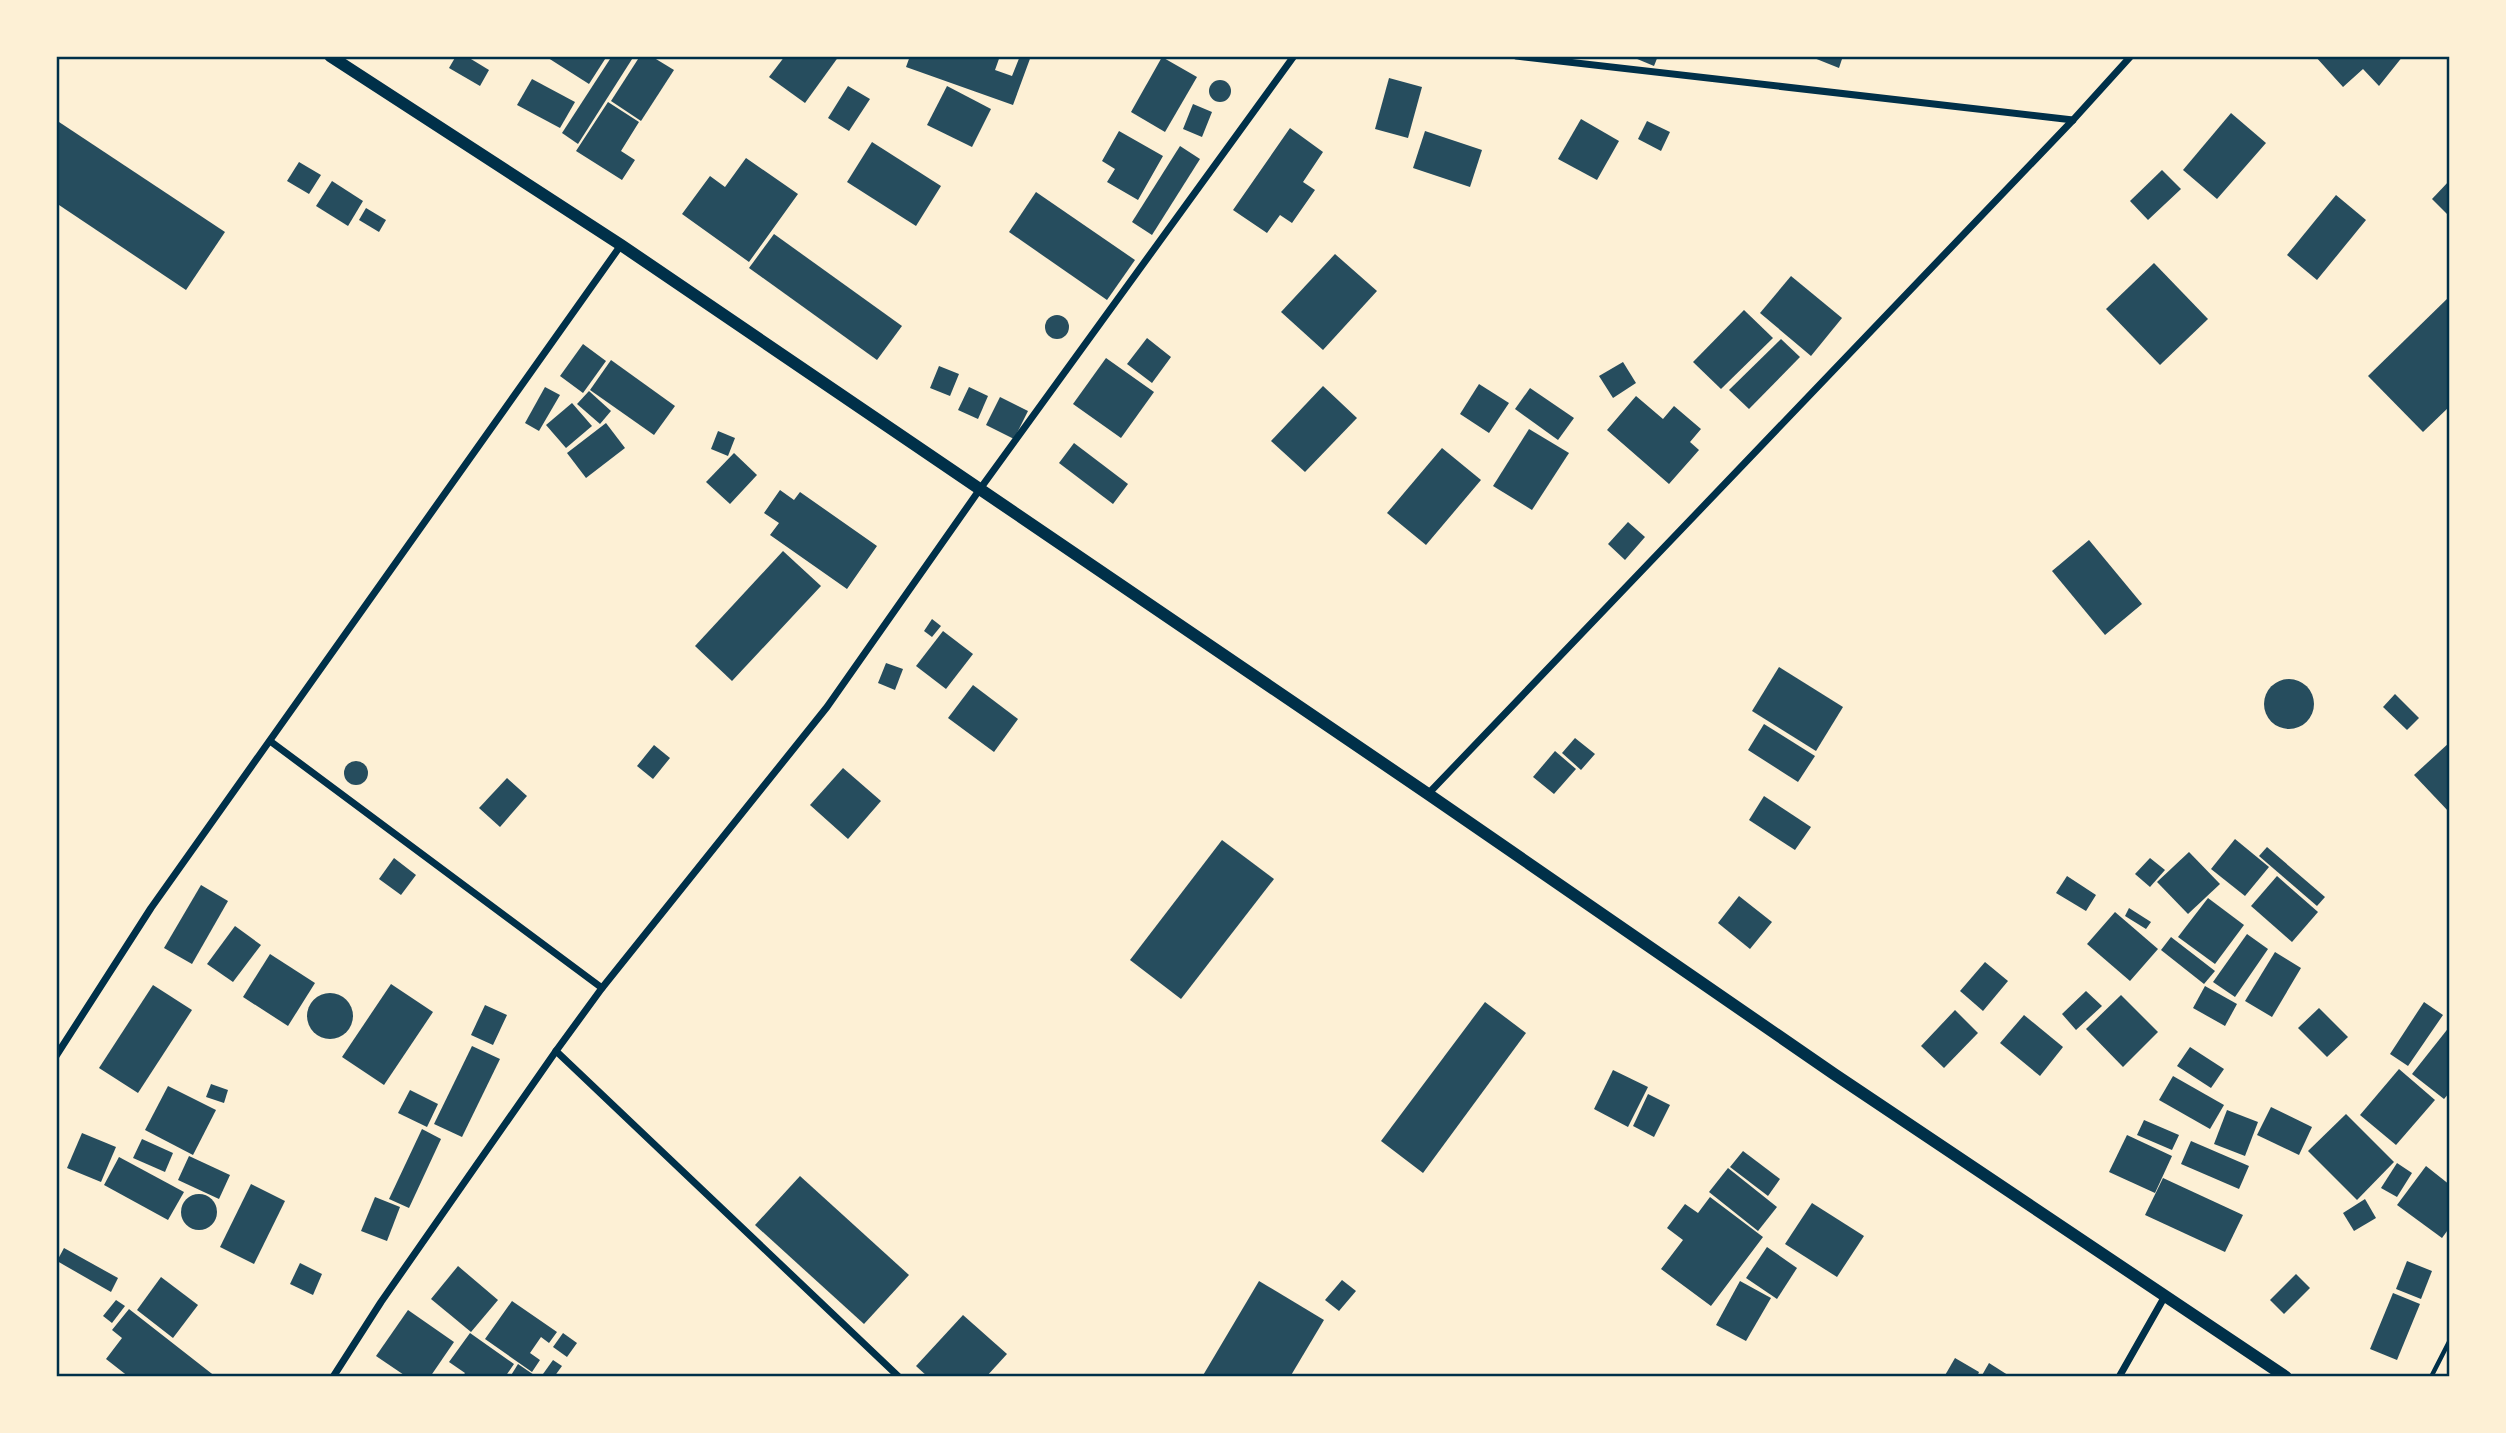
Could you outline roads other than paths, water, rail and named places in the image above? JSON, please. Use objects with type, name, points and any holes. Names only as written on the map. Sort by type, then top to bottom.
[{"type":"street","points":[[330,56],[621,245],[1428,794],[1822,1066],[2286,1377]]},
{"type":"street","points":[[333,1377],[389,1291],[556,1051],[602,988],[827,707],[980,489],[1294,56]]},
{"type":"street","points":[[1516,56],[2073,120]]},
{"type":"street","points":[[1428,794],[2073,120],[2131,56]]},
{"type":"street","points":[[56,1056],[151,908],[621,245]]},
{"type":"street","points":[[270,741],[602,988]]},
{"type":"street","points":[[556,1051],[899,1377]]},
{"type":"street","points":[[2119,1377],[2166,1295]]}]
